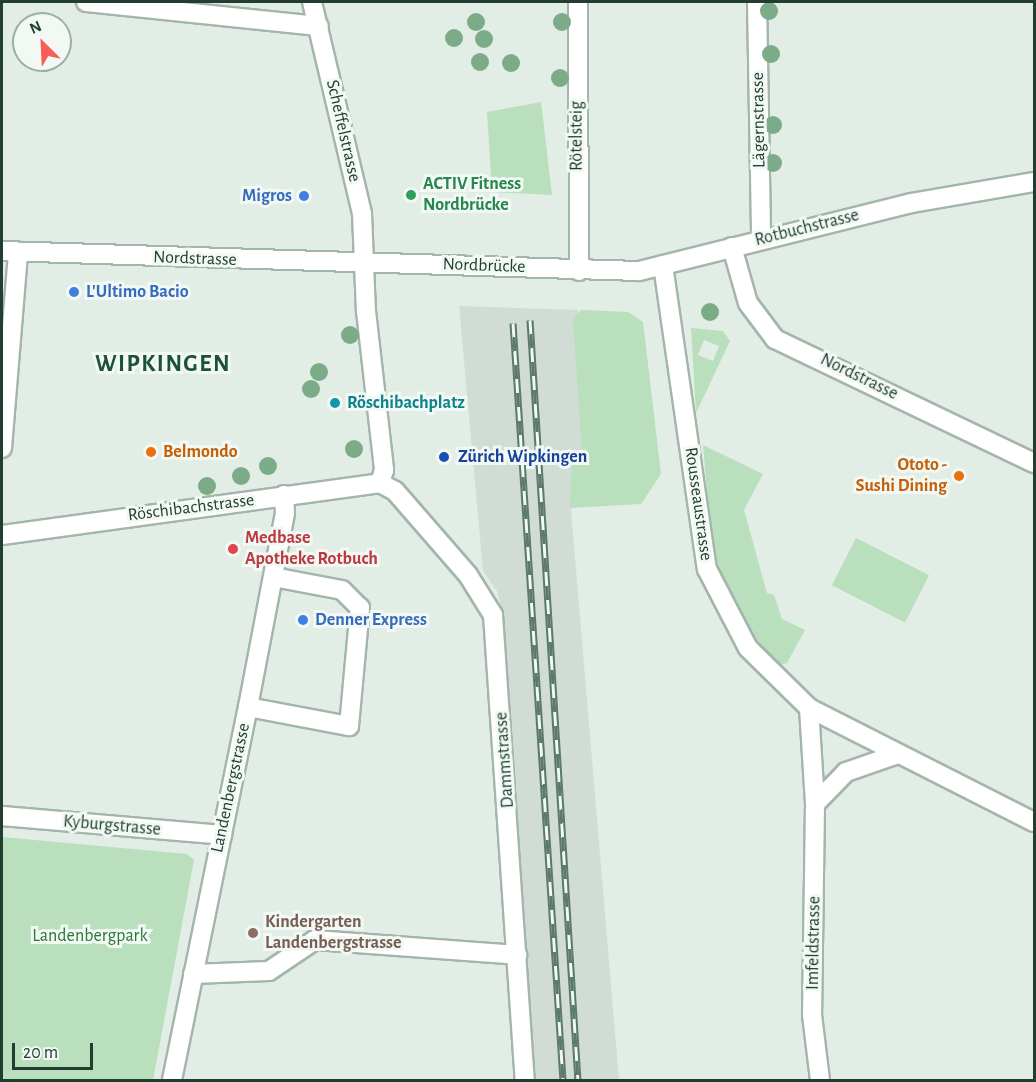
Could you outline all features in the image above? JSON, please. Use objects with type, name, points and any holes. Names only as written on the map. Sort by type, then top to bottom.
[{"type":"street","points":[[86,2],[319,26]]},
{"type":"street","name":"Scheffelstrasse","points":[[312,2],[362,213],[363,262]]},
{"type":"street","name":"Rötelsteig","points":[[578,2],[579,271]]},
{"type":"street","name":"Lägernstrasse","points":[[757,2],[761,238]]},
{"type":"street","name":"Rotbuchstrasse","points":[[579,271],[663,265],[761,238],[980,188],[1035,182]]},
{"type":"street","name":"Nordstrasse","points":[[732,247],[748,303],[775,339],[1035,463]]},
{"type":"street","points":[[2,448],[10,252]]},
{"type":"street","name":"Nordstrasse","points":[[10,252],[389,262]]},
{"type":"street","points":[[363,262],[384,470],[380,483]]},
{"type":"street","name":"Nordbrücke","points":[[389,262],[579,271]]},
{"type":"street","name":"Rousseaustrasse","points":[[663,265],[707,569],[748,648],[809,708],[1035,822]]},
{"type":"street","name":"Röschibachstrasse","points":[[2,535],[380,483]]},
{"type":"street","name":"Dammstrasse","points":[[380,483],[395,491],[468,575],[493,615],[525,1080]]},
{"type":"street","name":"Landenbergstrasse","points":[[172,1080],[273,577],[284,495]]},
{"type":"street","points":[[248,707],[349,726],[360,608],[342,590],[273,577]]},
{"type":"street","name":"Imfeldstrasse","points":[[809,708],[815,804],[812,1016],[820,1080]]},
{"type":"street","points":[[815,804],[846,772],[898,754]]},
{"type":"street","name":"Kyburgstrasse","points":[[2,816],[222,835]]},
{"type":"street","points":[[193,974],[269,971],[315,940],[517,955]]},
{"type":"shaded area","points":[[459,306],[578,310],[587,418],[571,510],[619,1080],[535,1080],[504,619],[497,591],[483,571]]},
{"type":"green space","points":[[541,102],[552,195],[492,192],[487,112]]},
{"type":"green space","points":[[581,310],[628,312],[643,322],[661,474],[641,504],[570,508],[572,455],[582,454],[573,319]]},
{"type":"green space","points":[[691,328],[723,331],[730,341],[696,413]],"holes":[[[704,340],[719,346],[713,361],[698,355]]]},
{"type":"green space","points":[[703,445],[763,474],[744,510],[767,593],[774,595],[782,619],[805,630],[787,663],[773,667],[743,626],[713,563]]},
{"type":"green space","points":[[856,538],[929,575],[905,622],[832,585]]},
{"type":"green space","name":"Landenbergpark","points":[[2,837],[187,854],[194,860],[153,1080],[2,1080]]},
{"type":"railway","points":[[530,320],[578,1080]]},
{"type":"railway","points":[[513,323],[563,1080]]},
{"type":"place","name":"ACTIV Fitness Nordbrücke","points":[[411,195]]},
{"type":"place","name":"Migros","points":[[304,196]]},
{"type":"place","name":"L'Ultimo Bacio","points":[[74,292]]},
{"type":"place","name":"Röschibachplatz","points":[[335,403]]},
{"type":"place","name":"Belmondo","points":[[151,452]]},
{"type":"place","name":"Zürich Wipkingen","points":[[444,457]]},
{"type":"place","name":"Ototo - Sushi Dining","points":[[959,476]]},
{"type":"place","name":"Medbase Apotheke Rotbuch","points":[[233,549]]},
{"type":"place","name":"Denner Express","points":[[303,620]]},
{"type":"place","name":"Kindergarten Landenbergstrasse","points":[[253,933]]},
{"type":"district","name":"WIPKINGEN","points":[[163,365]]}]
